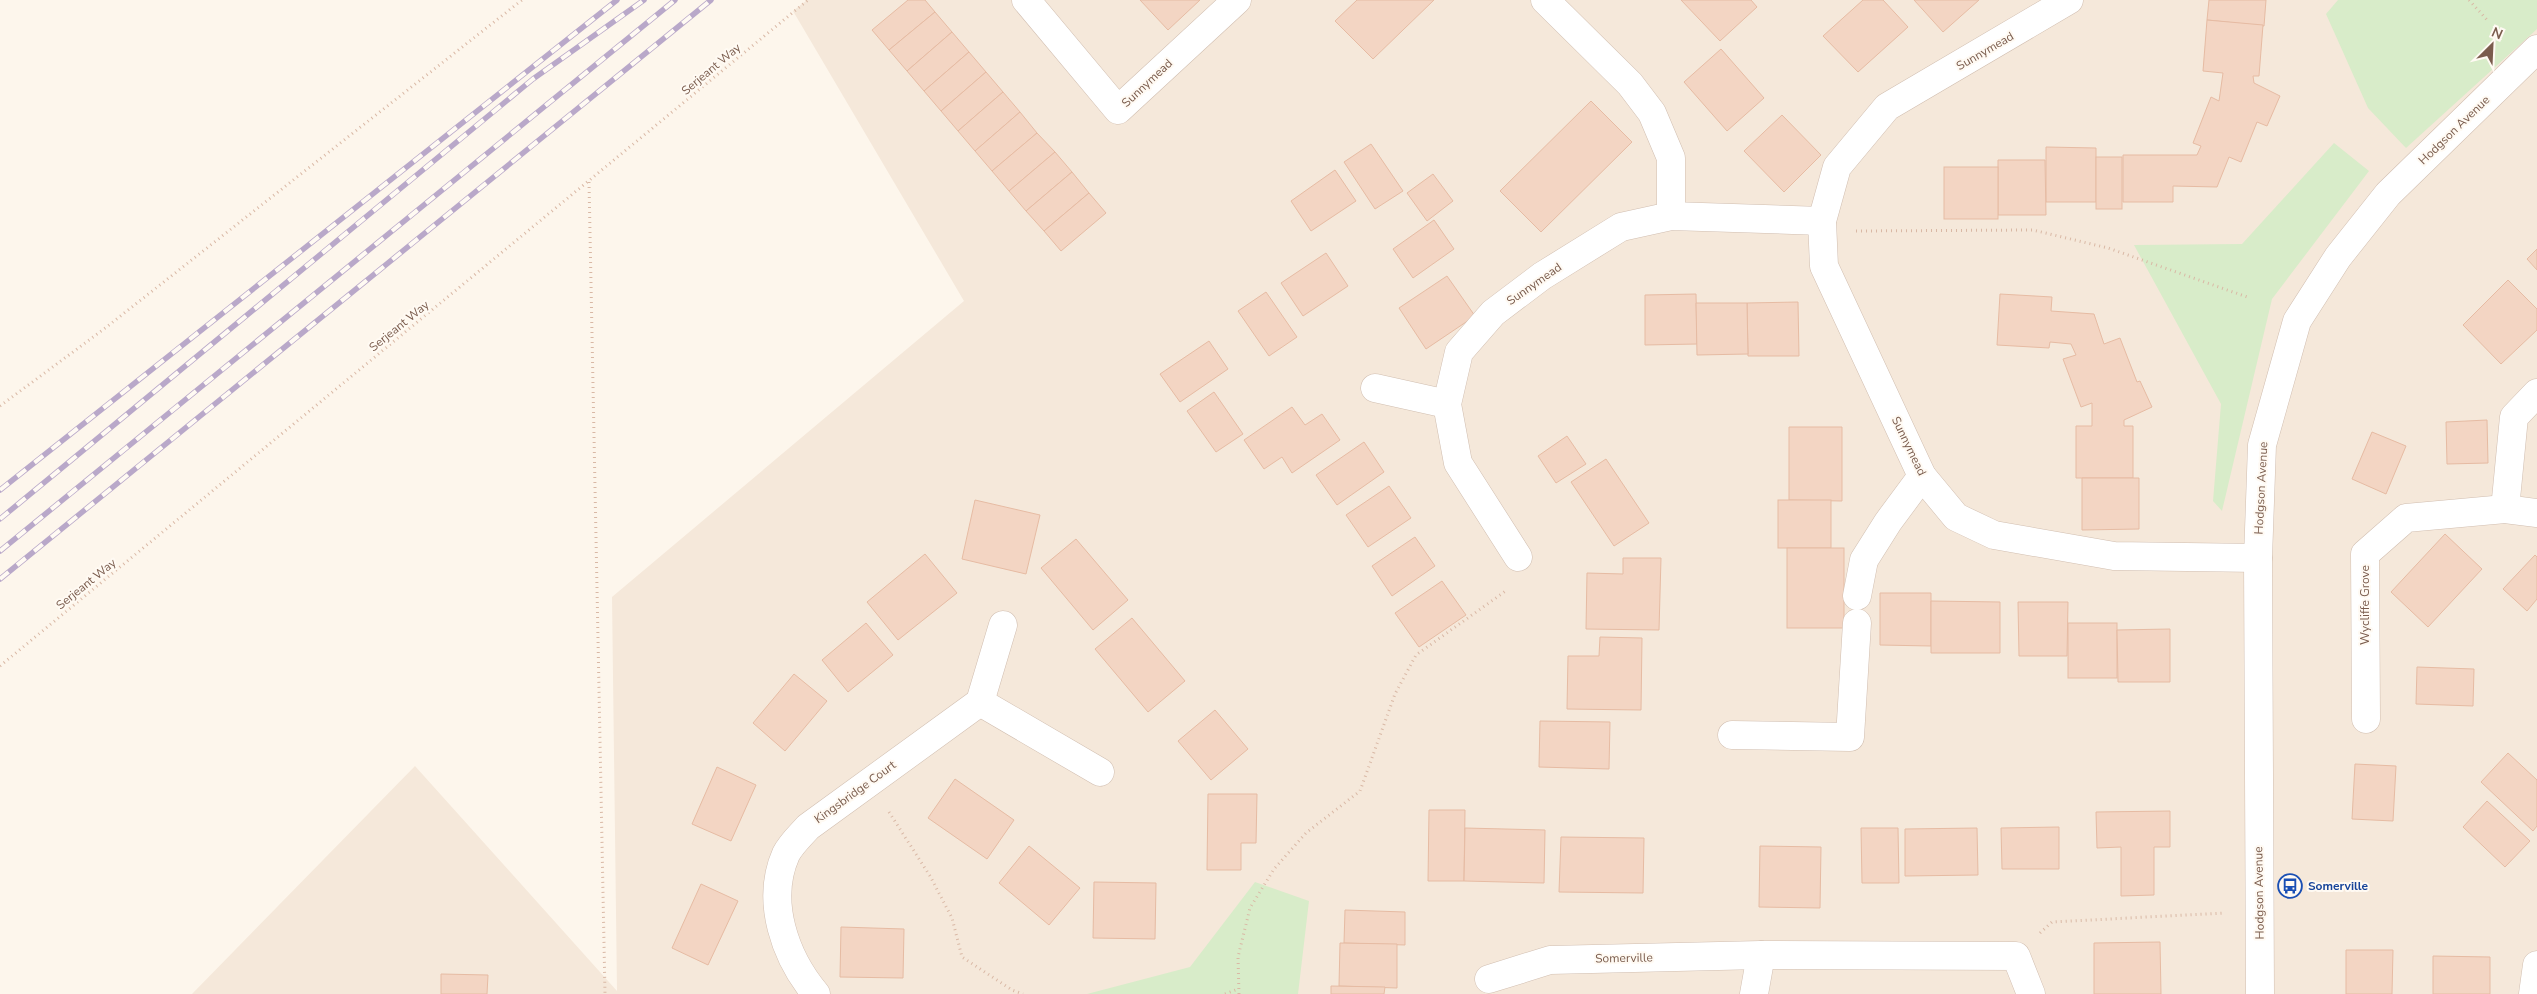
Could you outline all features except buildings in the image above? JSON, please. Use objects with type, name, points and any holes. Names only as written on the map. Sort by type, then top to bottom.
[{"type":"street","name":"Sunnymead","points":[[1026,0],[1118,110],[1237,0]]},
{"type":"street","points":[[1545,0],[1630,84],[1652,113],[1671,158],[1671,216]]},
{"type":"street","name":"Sunnymead","points":[[2070,0],[1887,107],[1837,167],[1822,222],[1824,266],[1922,476],[1956,517],[1994,535],[2114,556],[2258,558]]},
{"type":"street","name":"Hodgson Avenue","points":[[2260,994],[2258,558],[2262,445],[2297,321],[2338,257],[2388,194],[2537,49]]},
{"type":"street","name":"Sunnymead","points":[[1518,557],[1458,463],[1447,404],[1459,352],[1493,313],[1542,276],[1621,227],[1671,216],[1822,222]]},
{"type":"street","points":[[1376,388],[1447,404]]},
{"type":"street","points":[[2505,509],[2514,417],[2537,393]]},
{"type":"street","points":[[1856,596],[1864,560],[1888,522],[1922,476]]},
{"type":"street","name":"Wycliffe Grove","points":[[2366,719],[2365,554],[2406,518],[2505,509],[2537,513]]},
{"type":"street","points":[[1732,735],[1850,737],[1857,623]]},
{"type":"street","points":[[1003,625],[980,702],[1100,772]]},
{"type":"street","name":"Kingsbridge Court","points":[[816,994],[802,977],[784,940],[777,891],[787,854],[808,827],[980,702]]},
{"type":"street","points":[[1754,994],[1761,955]]},
{"type":"street","name":"Somerville","points":[[1489,978],[1550,960],[1761,955],[2016,956]]},
{"type":"street","points":[[2016,956],[2031,994]]},
{"type":"street","points":[[2533,994],[2537,965]]},
{"type":"path","points":[[0,406],[104,329],[522,0]]},
{"type":"path","name":"Serjeant Way","points":[[0,666],[808,0]]},
{"type":"path","points":[[2469,0],[2488,21]]},
{"type":"path","points":[[589,181],[605,994]]},
{"type":"path","points":[[1822,222],[1848,231],[2033,230],[2108,248],[2250,298]]},
{"type":"path","points":[[1240,994],[1238,989],[1238,957],[1250,908],[1274,868],[1306,833],[1360,791],[1395,694],[1416,655],[1508,588],[1518,557]]},
{"type":"path","points":[[870,782],[930,876],[952,918],[962,957],[1012,990],[1023,994]]},
{"type":"path","points":[[2016,956],[2052,922],[2260,912]]},
{"type":"path","points":[[1225,994],[1238,989]]},
{"type":"shaded area","points":[[807,0],[2537,0],[2537,994],[192,994],[415,766],[617,991],[612,597],[964,301],[793,11]]},
{"type":"green space","points":[[2338,0],[2537,0],[2537,29],[2406,148],[2368,108],[2326,14]]},
{"type":"green space","points":[[2334,143],[2369,171],[2272,299],[2222,511],[2213,501],[2221,404],[2134,245],[2242,244]]},
{"type":"green space","points":[[1255,882],[1309,901],[1298,994],[1087,994],[1190,967]]},
{"type":"railway","points":[[0,490],[617,0]]},
{"type":"railway","points":[[0,519],[533,79],[644,0]]},
{"type":"railway","points":[[0,551],[675,0]]},
{"type":"railway","points":[[0,579],[711,0]]},
{"type":"place","name":"Somerville","points":[[2290,886]]}]
